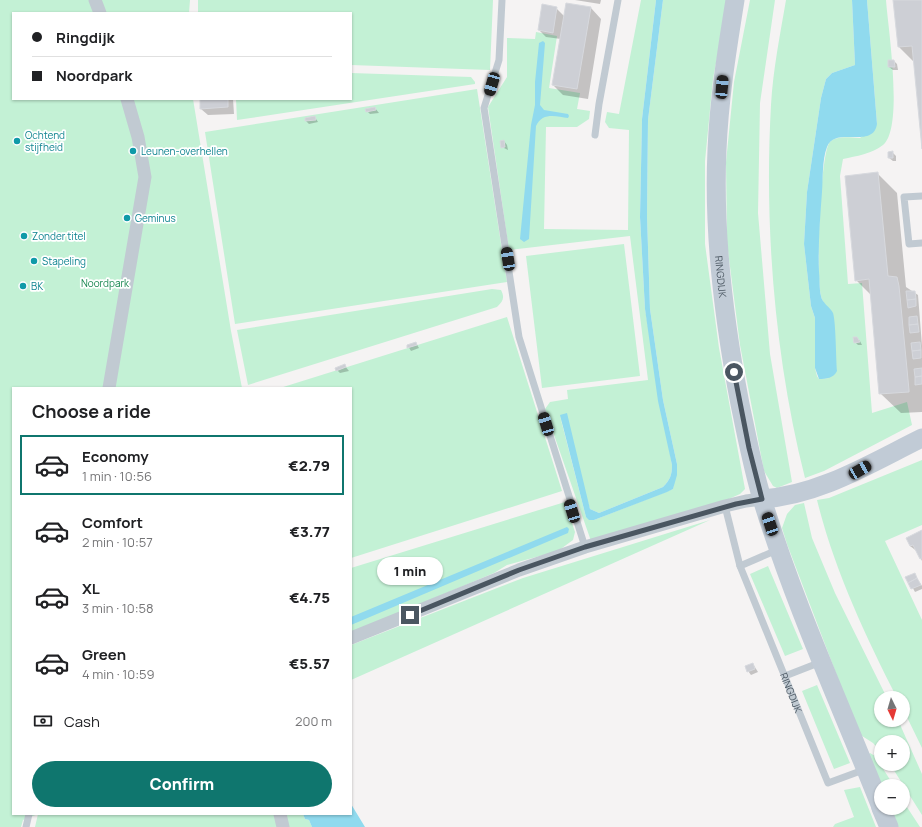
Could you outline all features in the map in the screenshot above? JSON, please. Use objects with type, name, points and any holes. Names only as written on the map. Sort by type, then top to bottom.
[{"type":"main road","name":"RINGDIJK","points":[[736,0],[723,71],[717,150],[718,246],[731,357],[749,448],[762,499],[778,549],[874,790]]},
{"type":"main road","points":[[762,499],[793,496],[815,488],[860,470],[922,438]]},
{"type":"main road","name":"RINGDIJK","points":[[884,815],[889,827]]},
{"type":"street","points":[[95,0],[100,12]]},
{"type":"street","points":[[109,387],[145,177],[138,137],[127,100]]},
{"type":"street","points":[[352,638],[519,570],[585,547],[725,506],[762,499]]},
{"type":"street","points":[[280,815],[282,827]]},
{"type":"lane","points":[[502,0],[499,60],[484,108],[519,337],[585,547]]},
{"type":"lane","points":[[595,135],[599,104],[618,0]]},
{"type":"lane","points":[[922,196],[904,198],[909,244],[922,243]]},
{"type":"lane","name":"RINGDIJK","points":[[725,506],[740,566],[828,783],[866,769]]},
{"type":"lane","points":[[740,566],[778,549]]},
{"type":"lane","points":[[785,676],[823,661]]},
{"type":"lane","points":[[26,827],[29,815]]},
{"type":"green space","name":"Noordpark","points":[[0,0],[190,0],[189,12],[12,12],[12,100],[193,100],[231,331],[242,387],[12,387],[12,815],[36,815],[23,820],[21,827],[0,827]]},
{"type":"green space","points":[[198,0],[493,0],[490,70],[352,65],[352,12],[198,12]]},
{"type":"green space","points":[[641,0],[656,0],[642,119],[640,217],[645,309],[672,465],[669,480],[663,487],[599,513],[590,509],[560,416],[586,517],[594,520],[673,489],[677,464],[663,400],[650,309],[647,216],[648,120],[663,0],[728,0],[713,79],[705,161],[705,244],[719,348],[745,489],[740,494],[722,502],[591,541],[545,409],[550,402],[568,399],[567,390],[648,380],[630,236],[509,250],[488,107],[507,77],[507,38],[535,39],[536,32],[557,36],[549,88],[580,93],[577,109],[590,111],[589,119],[577,127],[546,127],[544,229],[628,230],[629,130],[609,128],[605,122],[607,112],[619,114]]},
{"type":"green space","points":[[750,0],[775,0],[760,103],[758,213],[770,354],[792,482],[777,488],[773,486],[764,471],[740,345],[727,243],[726,162],[734,82]]},
{"type":"green space","points":[[786,0],[852,0],[855,65],[832,73],[826,79],[821,98],[807,192],[804,244],[811,306],[815,318],[815,368],[819,379],[829,378],[833,314],[822,298],[819,266],[821,191],[827,151],[830,142],[833,140],[844,137],[860,138],[877,124],[867,0],[886,0],[894,99],[893,119],[889,135],[883,145],[874,151],[843,159],[840,176],[848,284],[862,283],[872,413],[907,402],[912,425],[824,471],[805,478],[786,387],[779,340],[774,293],[769,198],[769,151],[772,92]]},
{"type":"green space","points":[[352,73],[471,77],[475,82],[475,84],[237,120],[236,100],[352,100]]},
{"type":"green space","points":[[477,89],[507,282],[235,324],[205,132]]},
{"type":"green space","points":[[624,244],[640,376],[542,388],[526,256]]},
{"type":"green space","points":[[492,289],[501,290],[503,295],[502,301],[497,307],[248,385],[237,330]]},
{"type":"green space","points":[[507,317],[562,491],[352,558],[352,387],[283,387]]},
{"type":"green space","points":[[922,460],[922,525],[885,541],[922,620],[922,748],[910,723],[910,691],[894,691],[862,626],[841,576],[817,500],[829,498]]},
{"type":"green space","points":[[565,502],[575,532],[573,540],[558,551],[507,565],[494,573],[352,633],[352,568]]},
{"type":"green space","points":[[804,503],[812,538],[835,593],[884,691],[874,691],[874,727],[901,727],[905,735],[874,735],[874,744],[859,734],[782,528],[787,514],[795,505]]},
{"type":"green space","points":[[710,520],[352,680],[352,645],[523,578]]},
{"type":"green space","points":[[768,566],[803,649],[785,656],[750,574]]},
{"type":"green space","points":[[817,685],[850,763],[834,769],[802,691]]},
{"type":"green space","points":[[910,747],[922,774],[922,815],[910,796],[910,779],[899,779],[894,771],[910,771]]},
{"type":"green space","points":[[870,753],[874,755],[874,769],[868,755]]},
{"type":"green space","points":[[875,771],[884,771],[890,779],[878,779]]},
{"type":"green space","points":[[860,787],[876,827],[833,827],[835,824],[854,817],[844,790]]},
{"type":"green space","points":[[910,812],[920,827],[897,827],[892,815],[910,815]]},
{"type":"green space","points":[[38,815],[276,815],[279,827],[35,827]]},
{"type":"green space","points":[[285,815],[303,815],[305,819],[309,820],[312,827],[288,827]]},
{"type":"water","points":[[656,0],[663,0],[648,120],[647,216],[650,309],[663,400],[677,464],[677,475],[673,489],[594,520],[589,520],[586,517],[560,415],[567,413],[590,509],[599,513],[663,487],[669,480],[672,472],[672,465],[658,401],[645,309],[640,217],[642,119]]},
{"type":"water","points":[[852,0],[867,0],[877,124],[874,132],[869,135],[862,137],[838,138],[831,141],[825,152],[819,232],[820,293],[824,303],[833,313],[837,371],[832,377],[819,379],[815,368],[815,318],[811,306],[804,244],[807,192],[821,98],[826,79],[832,73],[855,65]]},
{"type":"water","points":[[543,41],[545,43],[540,105],[544,110],[568,114],[569,116],[568,118],[554,116],[546,117],[536,126],[529,239],[524,242],[520,239],[531,125],[535,105],[535,82],[539,43]]},
{"type":"water","points":[[567,527],[569,529],[568,533],[352,625],[352,617]]},
{"type":"water","points":[[352,806],[365,827],[312,827],[309,820],[305,819],[303,815],[352,815]]},
{"type":"building","points":[[893,0],[922,0],[922,149],[912,46],[898,47]]},
{"type":"building","points":[[566,3],[591,7],[577,89],[552,85]]},
{"type":"building","points":[[542,4],[557,7],[553,33],[538,30]]},
{"type":"building","points":[[888,60],[894,60],[895,67],[888,67]]},
{"type":"building","points":[[200,100],[228,100],[228,107],[200,109]]},
{"type":"building","points":[[375,107],[376,110],[366,112],[365,109]]},
{"type":"building","points":[[315,116],[316,120],[305,121],[305,118]]},
{"type":"building","points":[[504,140],[505,147],[501,148],[500,141]]},
{"type":"building","points":[[893,151],[893,158],[888,158],[888,152]]},
{"type":"building","points":[[878,172],[888,276],[897,277],[899,286],[909,392],[879,394],[869,279],[855,281],[845,176]]},
{"type":"building","points":[[906,291],[915,291],[916,299],[907,300]]},
{"type":"building","points":[[916,299],[916,306],[908,308],[907,300]]},
{"type":"building","points":[[917,316],[918,324],[909,325],[909,317]]},
{"type":"building","points":[[918,324],[919,332],[910,333],[909,325]]},
{"type":"building","points":[[853,337],[857,337],[860,342],[854,343]]},
{"type":"building","points":[[416,342],[417,345],[407,348],[407,345]]},
{"type":"building","points":[[920,342],[921,350],[912,351],[911,343]]},
{"type":"building","points":[[921,350],[921,358],[913,359],[912,351]]},
{"type":"building","points":[[345,364],[346,367],[336,371],[335,368]]},
{"type":"building","points":[[922,368],[922,376],[915,377],[914,369]]},
{"type":"building","points":[[922,376],[922,384],[915,385],[915,377]]},
{"type":"building","points":[[922,530],[922,558],[920,559],[913,545],[910,546],[906,538]]},
{"type":"building","points":[[915,573],[917,578],[908,583],[905,577]]},
{"type":"building","points":[[917,578],[921,585],[911,589],[908,583]]},
{"type":"building","points":[[753,663],[755,669],[747,672],[745,666]]},
{"type":"place","name":"Ochtend stijfheid","points":[[17,141]]},
{"type":"place","name":"Leunen-overhellen","points":[[133,151]]},
{"type":"place","name":"Geminus","points":[[127,218]]},
{"type":"place","name":"Zonder titel","points":[[24,236]]},
{"type":"place","name":"Stapeling","points":[[34,261]]},
{"type":"place","name":"BK","points":[[23,286]]},
{"type":"route","points":[[410,615],[519,570],[585,547],[746,501],[762,499],[749,448],[734,372]]}]
